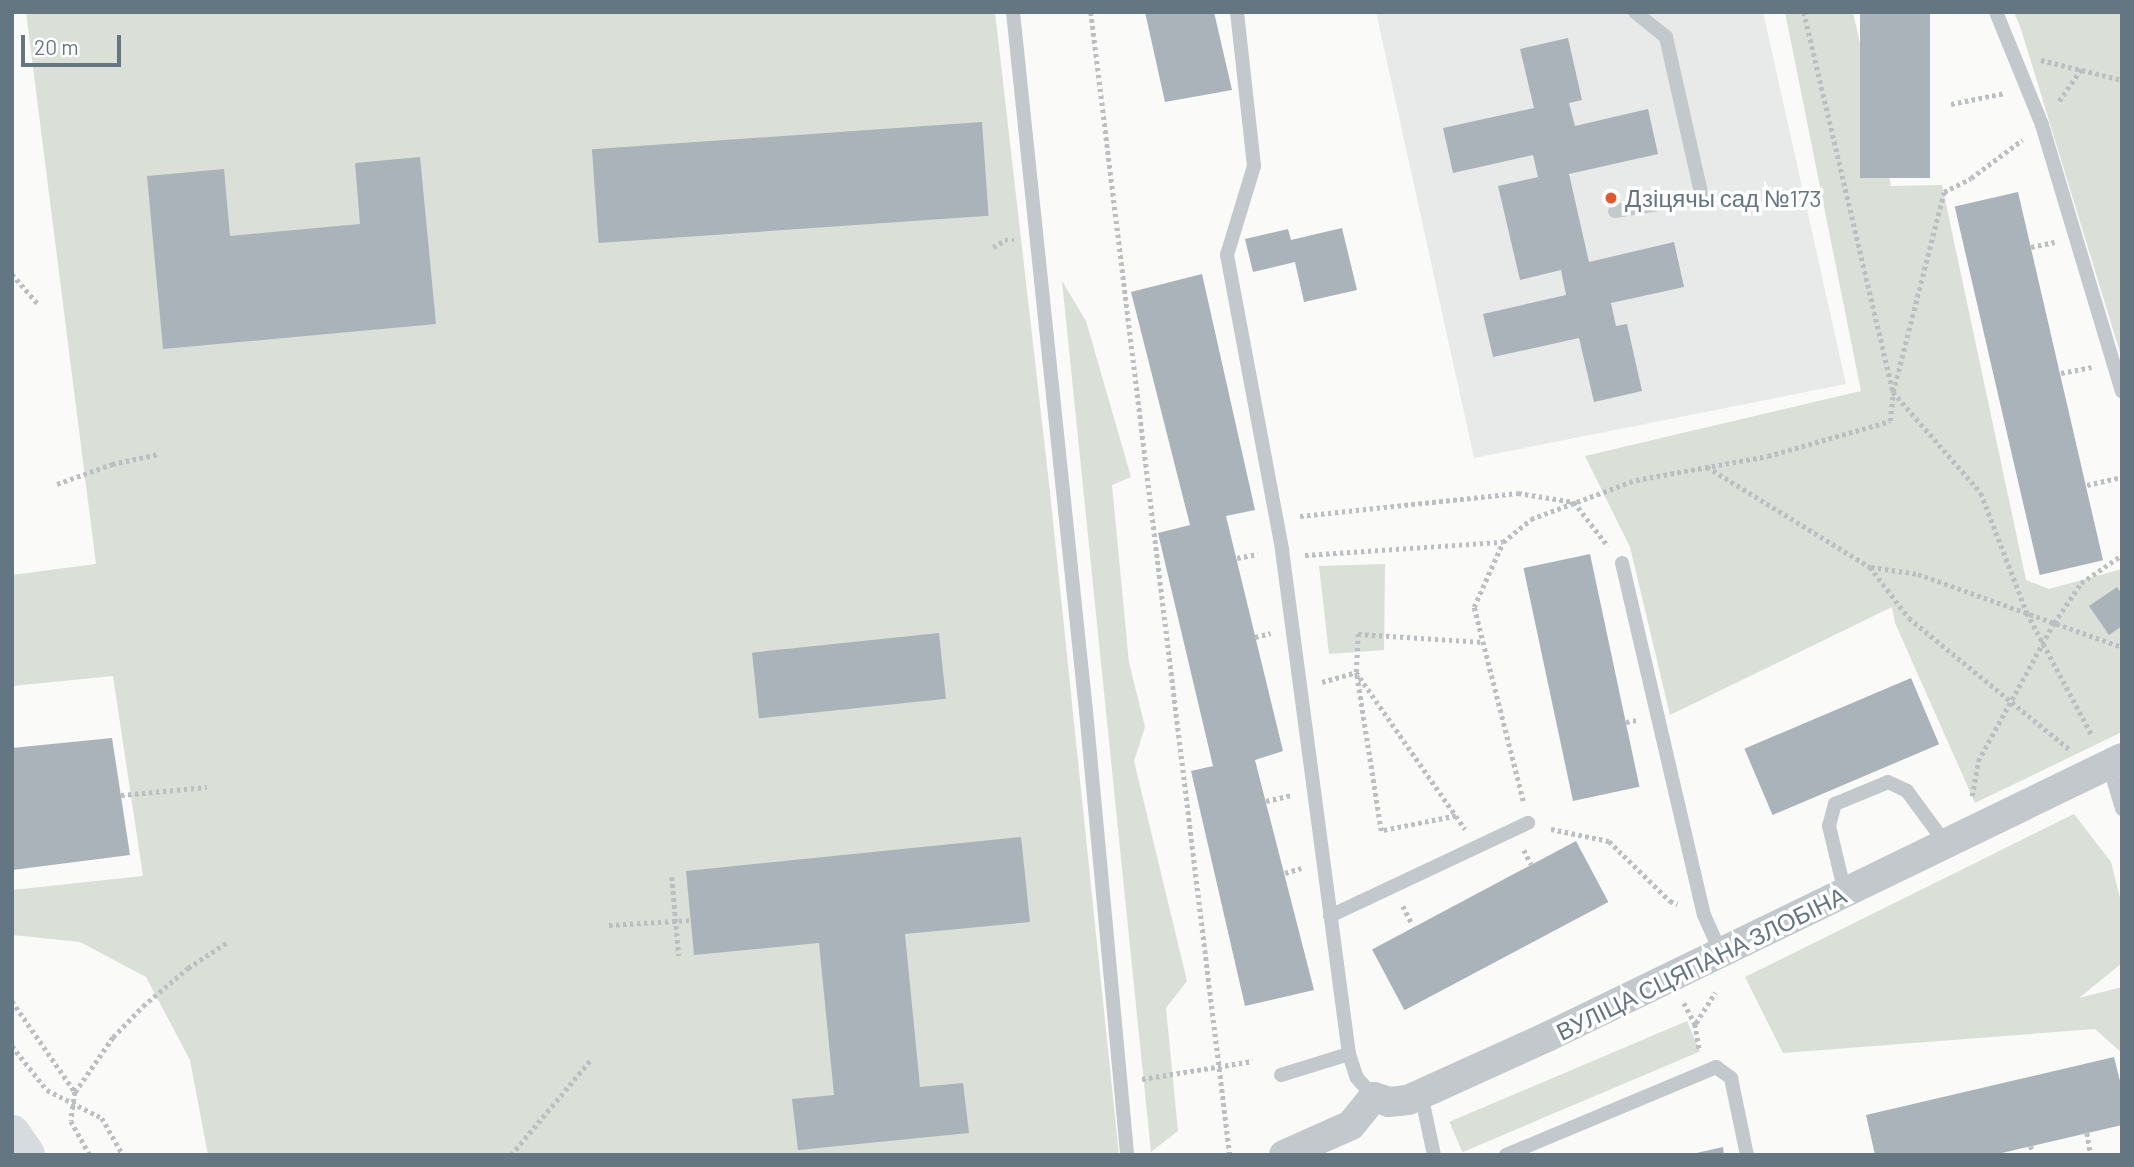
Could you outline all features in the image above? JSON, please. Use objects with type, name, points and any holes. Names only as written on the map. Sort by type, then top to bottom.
[{"type":"main road","points":[[12,1134],[26,1155]]},
{"type":"street","name":"ВУЛІЦА СЦЯПАНА ЗЛОБІНА","points":[[1374,1097],[1389,1102],[1408,1100],[1672,977],[2109,765]]},
{"type":"street","points":[[1284,1155],[1351,1125],[1374,1097]]},
{"type":"lane","points":[[1013,12],[1085,697],[1127,1155]]},
{"type":"lane","points":[[1237,12],[1254,166],[1227,255],[1282,550],[1349,1054],[1357,1078],[1374,1097]]},
{"type":"lane","points":[[1615,211],[1702,197],[1666,37],[1635,12]]},
{"type":"lane","points":[[1996,12],[2042,125],[2122,391]]},
{"type":"lane","points":[[1622,563],[1704,915],[1721,953]]},
{"type":"lane","points":[[2109,765],[2122,809]]},
{"type":"lane","points":[[1845,893],[1829,826],[1835,804],[1888,782],[1907,791],[1956,839]]},
{"type":"lane","points":[[1330,916],[1528,823]]},
{"type":"lane","points":[[1281,1075],[1349,1054]]},
{"type":"lane","points":[[1506,1155],[1716,1067],[1731,1078],[1748,1155]]},
{"type":"lane","points":[[1421,1094],[1434,1155]]},
{"type":"path","points":[[1091,12],[1230,1155]]},
{"type":"path","points":[[1804,12],[1893,392],[1981,493],[2042,645],[2109,765]]},
{"type":"path","points":[[2014,55],[2082,68],[2122,80]]},
{"type":"path","points":[[1704,915],[1670,901],[1609,841],[1528,823],[1474,607],[1503,542],[1531,519],[1636,480],[1768,456],[1889,421],[1893,392],[1944,192],[1971,178],[2042,125],[2082,68]]},
{"type":"path","points":[[1951,104],[2027,88]]},
{"type":"path","points":[[12,274],[38,305]]},
{"type":"path","points":[[2061,373],[2113,362]]},
{"type":"path","points":[[57,484],[112,464],[159,454]]},
{"type":"path","points":[[1707,467],[1870,567],[1909,618],[2010,699],[2109,765]]},
{"type":"path","points":[[2087,485],[2122,477]]},
{"type":"path","points":[[1275,516],[1308,516],[1518,493],[1574,502],[1622,563]]},
{"type":"path","points":[[1282,550],[1301,555],[1503,542]]},
{"type":"path","points":[[1956,839],[1978,761],[2054,623],[2081,583],[2122,555]]},
{"type":"path","points":[[1870,567],[1918,574],[2122,646]]},
{"type":"path","points":[[1456,816],[1381,831],[1356,673],[1358,634],[1483,642]]},
{"type":"path","points":[[1301,689],[1356,673]]},
{"type":"path","points":[[1356,673],[1477,847]]},
{"type":"path","points":[[121,795],[207,787]]},
{"type":"path","points":[[1266,800],[1301,793]]},
{"type":"path","points":[[672,877],[679,956]]},
{"type":"path","points":[[609,925],[691,920]]},
{"type":"path","points":[[90,1155],[71,1121],[75,1093],[113,1037],[143,1006],[188,968],[229,941]]},
{"type":"path","points":[[1672,977],[1695,1024],[1702,1071]]},
{"type":"path","points":[[12,1001],[75,1093]]},
{"type":"path","points":[[12,1046],[47,1090],[102,1118],[123,1155]]},
{"type":"path","points":[[511,1155],[592,1058]]},
{"type":"path","points":[[1120,1083],[1253,1061]]},
{"type":"path","points":[[2087,1133],[2091,1155]]},
{"type":"path","points":[[2031,1146],[2033,1155]]},
{"type":"shaded area","points":[[26,12],[995,12],[1050,492],[1119,1155],[208,1155],[190,1060],[146,977],[80,942],[12,935],[12,890],[143,876],[113,676],[12,686],[12,575],[96,564]]},
{"type":"shaded area","name":"Дзіцячы сад №173","points":[[1376,12],[1763,12],[1846,384],[1474,458]]},
{"type":"shaded area","points":[[1785,12],[1853,12],[1891,186],[1942,185],[2026,580],[2049,589],[2122,569],[2122,732],[1975,803],[1895,623],[1892,607],[1670,715],[1630,547],[1585,456],[1861,391]]},
{"type":"shaded area","points":[[2014,12],[2122,12],[2122,359],[2021,29]]},
{"type":"shaded area","points":[[1062,281],[1086,321],[1131,477],[1112,485],[1129,663],[1145,727],[1134,761],[1187,981],[1166,1008],[1178,1131],[1151,1152]]},
{"type":"shaded area","points":[[1385,564],[1384,650],[1329,654],[1319,566]]},
{"type":"shaded area","points":[[2074,814],[2111,862],[2122,906],[2122,963],[2079,998],[2122,987],[2122,1053],[2095,1029],[1783,1053],[1745,977]]},
{"type":"shaded area","points":[[1687,1021],[1700,1051],[1462,1152],[1450,1122]]},
{"type":"building","points":[[1145,12],[1214,12],[1232,90],[1165,102]]},
{"type":"building","points":[[1860,12],[1930,12],[1930,178],[1860,178]]},
{"type":"building","points":[[1568,38],[1582,100],[1569,103],[1575,126],[1648,109],[1658,154],[1569,174],[1589,262],[1674,242],[1684,287],[1611,303],[1616,326],[1627,324],[1642,391],[1594,402],[1579,338],[1493,357],[1483,314],[1566,295],[1561,270],[1520,280],[1498,186],[1538,177],[1533,155],[1453,173],[1443,128],[1534,108],[1520,49]]},
{"type":"building","points":[[982,122],[989,216],[599,243],[592,149]]},
{"type":"building","points":[[420,157],[436,324],[163,349],[147,176],[224,169],[230,236],[360,224],[355,163]]},
{"type":"building","points":[[2018,192],[2103,560],[2040,575],[1955,207]]},
{"type":"building","points":[[1342,228],[1357,290],[1304,302],[1295,262],[1253,272],[1245,239],[1288,229],[1291,240]]},
{"type":"building","points":[[1202,274],[1255,510],[1226,516],[1283,751],[1255,760],[1314,990],[1245,1006],[1191,771],[1213,766],[1158,533],[1190,525],[1131,292]]},
{"type":"building","points":[[1590,554],[1639,787],[1573,801],[1523,568]]},
{"type":"building","points":[[2117,587],[2122,594],[2122,626],[2109,635],[2089,606]]},
{"type":"building","points":[[939,633],[946,699],[759,718],[752,653]]},
{"type":"building","points":[[1911,678],[1939,744],[1773,815],[1744,749]]},
{"type":"building","points":[[112,738],[130,855],[12,870],[12,748]]},
{"type":"building","points":[[1021,837],[1030,922],[905,934],[920,1087],[963,1083],[969,1133],[798,1150],[792,1099],[834,1095],[819,943],[694,955],[686,871]]},
{"type":"building","points":[[1576,841],[1608,902],[1404,1010],[1372,949]]},
{"type":"building","points":[[2114,1057],[2122,1089],[2122,1125],[1993,1155],[1875,1155],[1866,1115]]},
{"type":"building","points":[[1723,1147],[1724,1155],[1692,1155],[1692,1154]]},
{"type":"place","name":"Дзіцячы сад №173","points":[[1611,198]]}]
